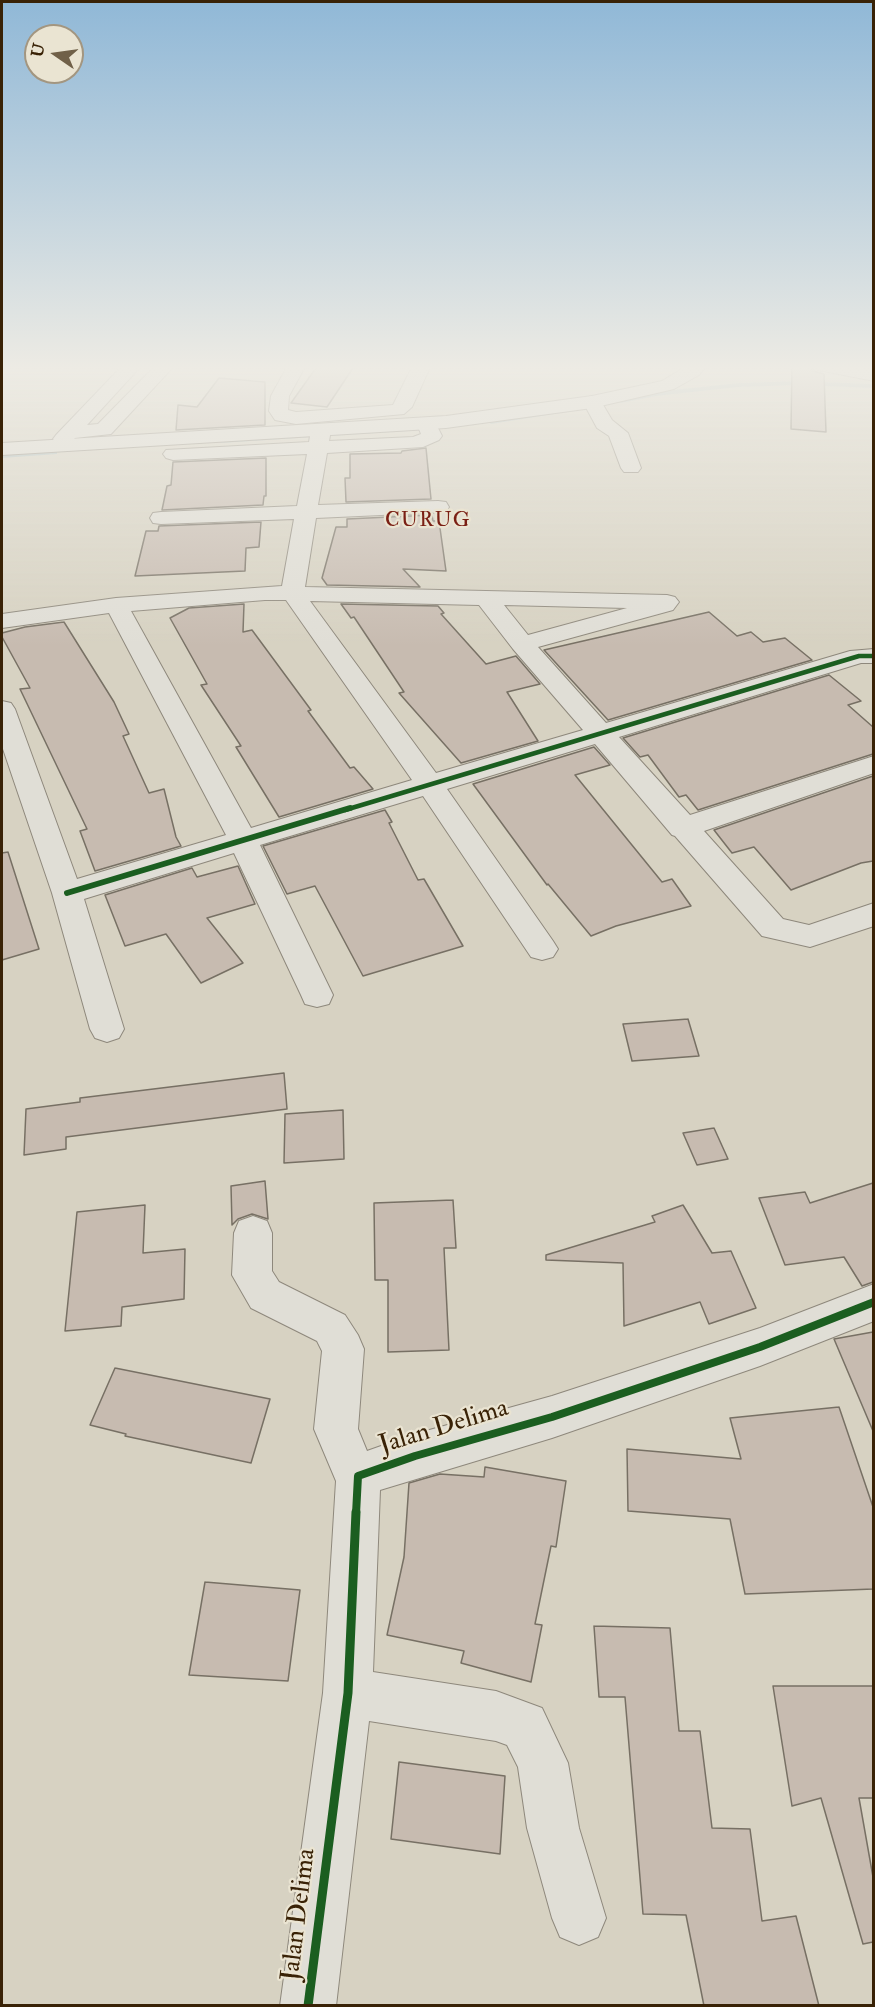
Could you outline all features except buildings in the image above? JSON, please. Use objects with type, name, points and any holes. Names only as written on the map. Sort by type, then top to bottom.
[{"type":"street","points":[[316,459],[292,593],[430,785],[542,949]]},
{"type":"street","points":[[628,459],[632,468]]},
{"type":"street","points":[[161,518],[438,507]]},
{"type":"street","points":[[2,621],[116,605],[218,595],[292,593],[667,602],[665,605],[522,644]]},
{"type":"street","points":[[485,597],[522,644],[602,732],[682,828],[773,928],[810,936],[873,914]]},
{"type":"street","points":[[116,605],[243,840],[317,995]]},
{"type":"street","points":[[67,893],[859,656],[873,656]]},
{"type":"street","points":[[2,709],[67,893],[107,1029]]},
{"type":"street","points":[[682,828],[873,765]]},
{"type":"street","points":[[253,1233],[252,1275],[265,1295],[331,1328],[343,1349],[336,1429],[358,1476]]},
{"type":"street","name":"Jalan Delima","points":[[308,2006],[348,1693],[358,1476],[415,1456],[552,1417],[749,1351],[873,1302]]},
{"type":"street","points":[[348,1693],[496,1716],[524,1726],[543,1763],[553,1828],[579,1918]]},
{"type":"cycle path","points":[[67,893],[859,656],[874,656]]},
{"type":"cycle path","points":[[308,2006],[348,1693],[358,1476],[415,1456],[552,1417],[760,1347],[874,1302]]},
{"type":"district","name":"CURUG","points":[[428,522]]}]
